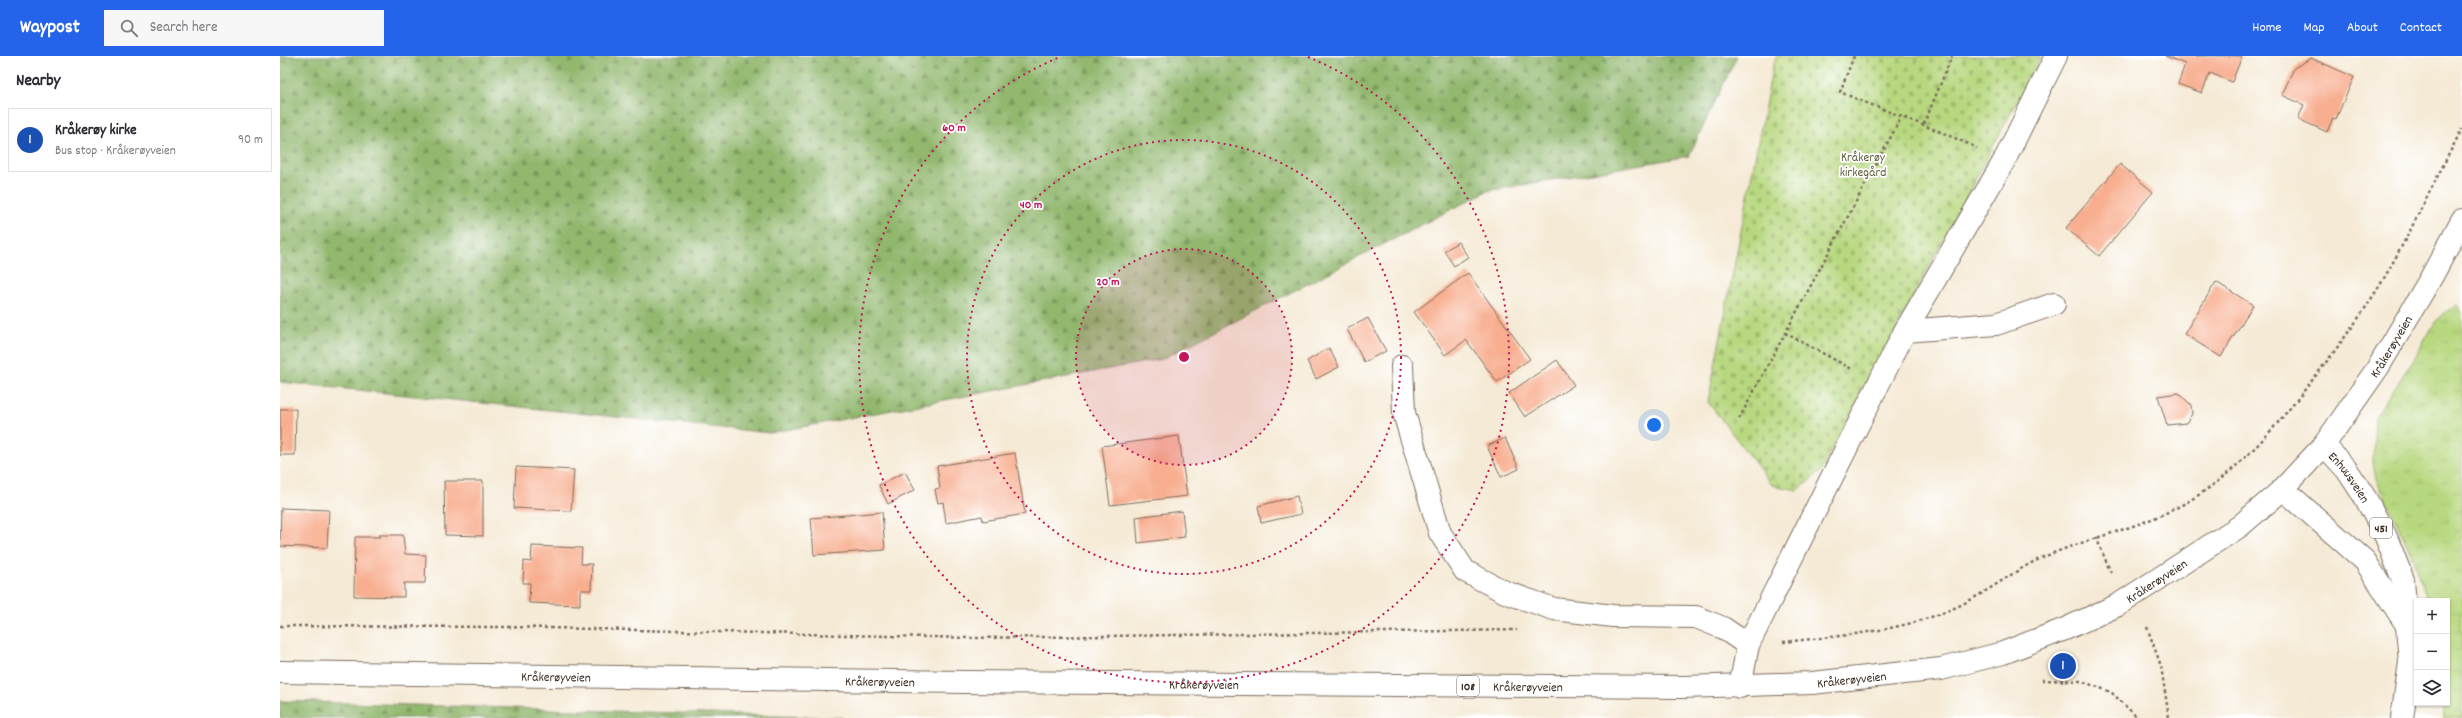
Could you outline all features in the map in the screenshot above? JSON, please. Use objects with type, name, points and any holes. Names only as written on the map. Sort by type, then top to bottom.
[{"type":"main road","points":[[1740,686],[1748,646],[1905,331],[2004,161],[2056,56]]},
{"type":"main road","name":"Kråkerøyveien","points":[[280,672],[981,682],[1740,686],[1883,677],[1941,669],[2003,653],[2065,629],[2118,605],[2240,526],[2284,489],[2324,445],[2379,366],[2432,276],[2462,220]]},
{"type":"main road","points":[[1905,331],[1996,324],[2054,304]]},
{"type":"main road","points":[[1402,366],[1404,413],[1440,533],[1465,571],[1505,592],[1554,609],[1613,616],[1696,617],[1723,628],[1748,646]]},
{"type":"main road","name":"Enhuusveien","points":[[2324,445],[2347,470],[2366,499],[2386,537],[2403,580],[2410,662],[2402,718]]},
{"type":"main road","name":"Enhuusveien","points":[[2284,489],[2365,561],[2406,624]]},
{"type":"path","points":[[1854,56],[1840,92],[1901,118],[1924,124],[2004,161]]},
{"type":"path","points":[[1924,124],[1952,56]]},
{"type":"path","points":[[1739,419],[1901,118]]},
{"type":"path","points":[[1786,333],[1879,384]]},
{"type":"path","points":[[2096,537],[2111,573]]},
{"type":"path","points":[[2147,627],[2161,666],[2170,718]]},
{"type":"path","points":[[2042,680],[2081,681],[2111,692],[2138,718]]},
{"type":"green space","points":[[280,56],[1737,56],[1689,156],[1487,191],[1162,359],[770,433],[280,382]]},
{"type":"green space","name":"Kråkerøy kirkegård","points":[[1777,56],[2041,56],[1820,472],[1798,490],[1772,485],[1708,402],[1773,65]]},
{"type":"green space","points":[[2457,304],[2462,316],[2462,718],[2444,718],[2443,706],[2450,706],[2450,598],[2427,598],[2416,565],[2376,478],[2373,463],[2375,417],[2412,362],[2436,321]]},
{"type":"green space","points":[[280,701],[842,718],[280,718]]},
{"type":"building","points":[[2165,56],[2242,56],[2232,82],[2210,73],[2202,93],[2178,84],[2185,64]]},
{"type":"building","points":[[2311,58],[2354,77],[2336,119],[2333,118],[2327,132],[2298,119],[2304,105],[2282,95],[2294,68]]},
{"type":"building","points":[[2120,164],[2153,192],[2099,256],[2066,228]]},
{"type":"building","points":[[1458,242],[1468,257],[1454,266],[1444,251]]},
{"type":"building","points":[[1468,273],[1530,359],[1497,382],[1466,340],[1445,355],[1414,312]]},
{"type":"building","points":[[2216,282],[2253,305],[2221,357],[2184,334]]},
{"type":"building","points":[[1368,318],[1386,351],[1364,362],[1347,329]]},
{"type":"building","points":[[1329,348],[1339,367],[1316,379],[1307,361]]},
{"type":"building","points":[[1557,360],[1574,385],[1525,417],[1509,393]]},
{"type":"building","points":[[2179,393],[2191,405],[2192,414],[2186,423],[2167,425],[2158,396]]},
{"type":"building","points":[[280,409],[296,409],[295,455],[280,455]]},
{"type":"building","points":[[1179,436],[1187,496],[1110,505],[1102,446]]},
{"type":"building","points":[[1505,438],[1519,469],[1501,477],[1487,446]]},
{"type":"building","points":[[1015,453],[1025,514],[983,521],[982,516],[946,523],[943,502],[938,503],[935,489],[940,488],[937,466]]},
{"type":"building","points":[[516,467],[574,470],[571,511],[514,508]]},
{"type":"building","points":[[905,472],[915,490],[888,504],[879,485]]},
{"type":"building","points":[[444,481],[483,481],[483,536],[445,535]]},
{"type":"building","points":[[1297,496],[1301,514],[1261,523],[1258,506]]},
{"type":"building","points":[[281,508],[329,510],[327,548],[280,546]]},
{"type":"building","points":[[1182,511],[1185,537],[1138,543],[1136,517]]},
{"type":"building","points":[[882,512],[885,550],[814,555],[811,518]]},
{"type":"building","points":[[379,535],[403,535],[405,554],[426,555],[425,583],[404,583],[404,597],[354,596],[355,537],[380,537]]},
{"type":"building","points":[[532,546],[582,548],[581,564],[592,564],[591,590],[580,590],[580,605],[529,603],[530,583],[523,583],[524,561],[531,562]]},
{"type":"place","name":"Kråkerøy kirke","points":[[2063,666]]}]
